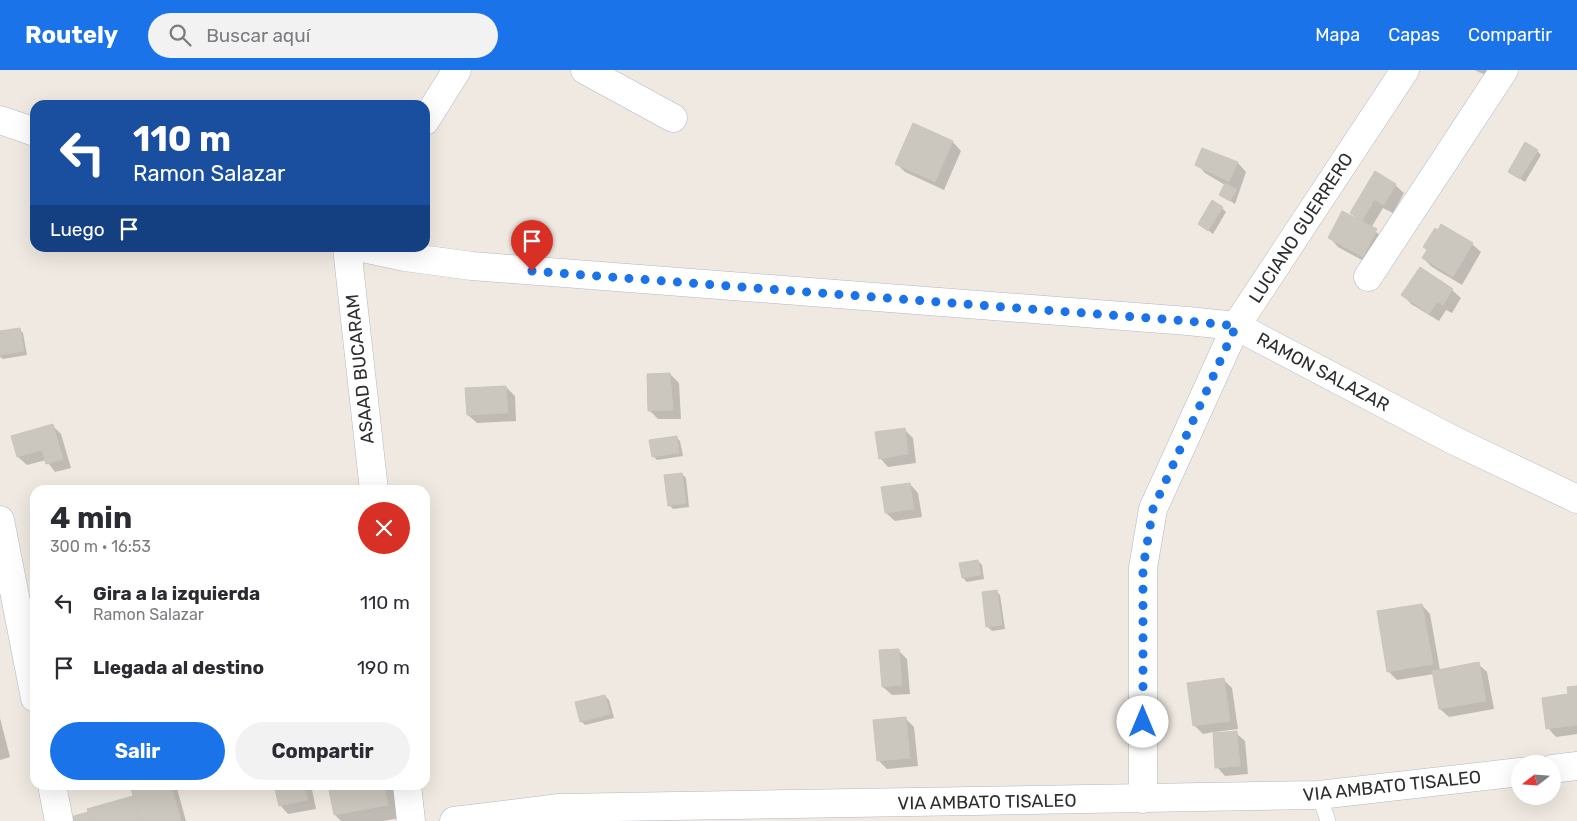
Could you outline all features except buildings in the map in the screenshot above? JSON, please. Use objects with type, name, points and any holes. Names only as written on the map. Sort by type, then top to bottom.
[{"type":"street","points":[[430,113],[458,70]]},
{"type":"street","points":[[585,70],[674,118]]},
{"type":"street","name":"LUCIANO GUERRERO","points":[[1143,799],[1143,568],[1153,509],[1236,326],[1405,70]]},
{"type":"street","points":[[1368,276],[1504,70]]},
{"type":"street","points":[[0,120],[30,130]]},
{"type":"street","name":"ASAAD BUCARAM","points":[[347,252],[373,485]]},
{"type":"street","name":"RAMON SALAZAR","points":[[382,252],[472,266],[1236,326],[1453,440],[1577,499]]},
{"type":"street","points":[[0,520],[30,673]]},
{"type":"street","points":[[1561,768],[1577,766]]},
{"type":"street","name":"VIA AMBATO TISALEO","points":[[454,821],[559,808],[1319,795],[1511,773]]},
{"type":"street","points":[[53,790],[59,821]]},
{"type":"street","points":[[408,790],[411,821]]},
{"type":"lane","points":[[1319,795],[1328,821]]},
{"type":"route","points":[[532,271],[1236,326],[1153,509],[1143,568],[1143,722]]}]
